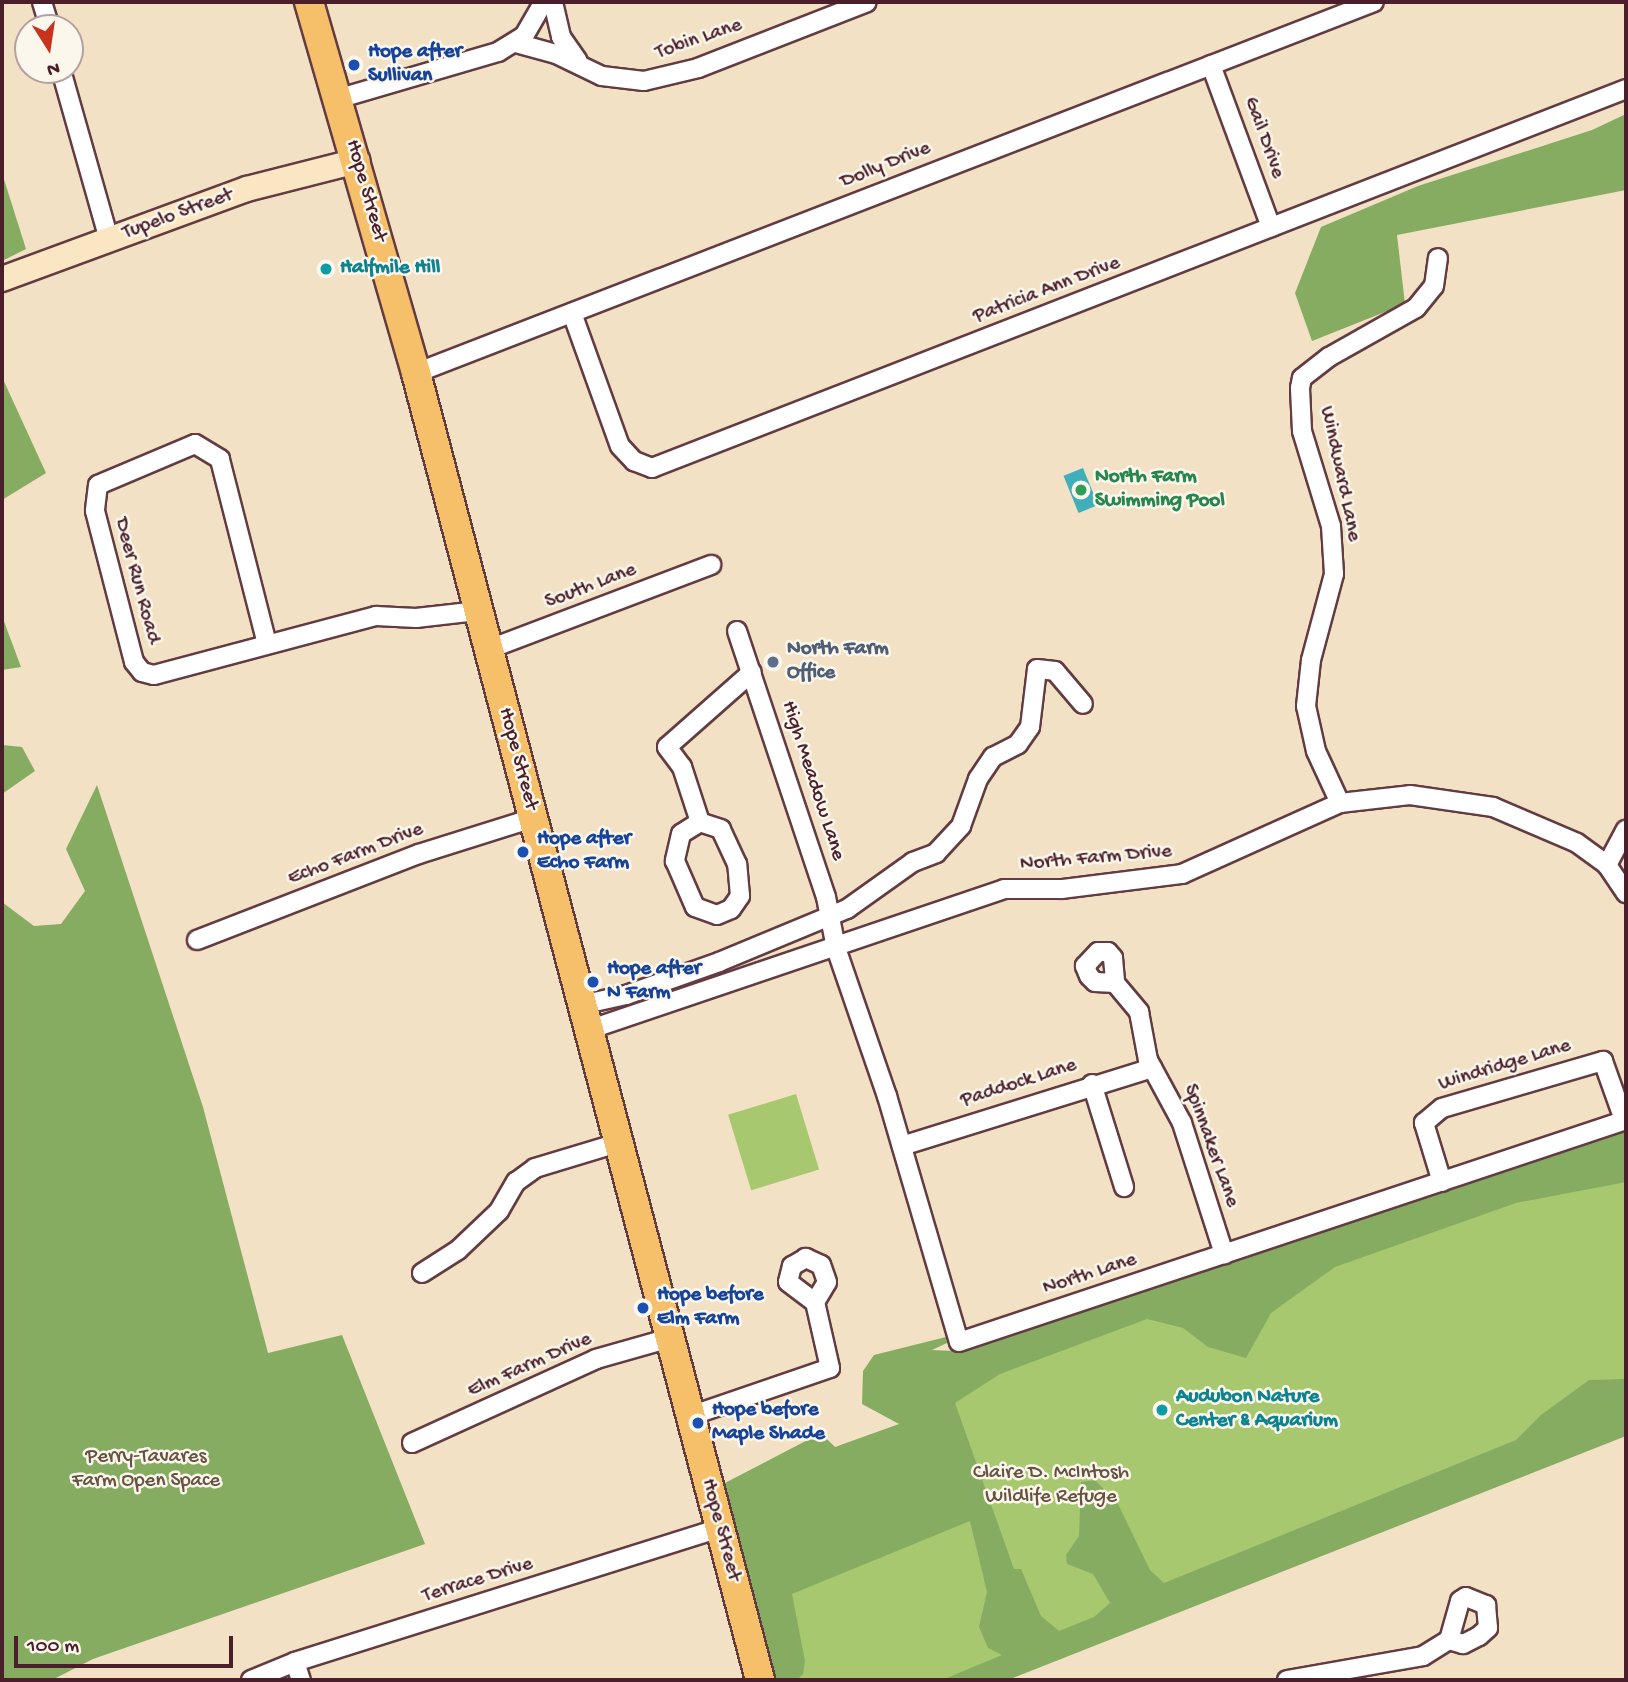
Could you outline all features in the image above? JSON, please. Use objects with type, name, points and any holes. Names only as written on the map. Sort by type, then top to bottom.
[{"type":"main road","name":"Hope Street","points":[[309,2],[416,373],[760,1680]]},
{"type":"main road","name":"Tupelo Street","points":[[2,279],[247,189],[357,161]]},
{"type":"street","points":[[337,99],[466,63],[516,44],[544,2]]},
{"type":"street","points":[[553,2],[561,37],[583,68]]},
{"type":"street","name":"Tobin Lane","points":[[516,44],[556,54],[583,68],[625,81],[676,76],[867,2]]},
{"type":"street","name":"Dolly Drive","points":[[416,373],[1372,2]]},
{"type":"street","name":"Gail Drive","points":[[1211,65],[1271,227]]},
{"type":"street","points":[[65,84],[109,240]]},
{"type":"street","name":"Patricia Ann Drive","points":[[572,313],[620,446],[634,461],[652,468],[1626,89]]},
{"type":"street","name":"Windward Lane","points":[[1340,803],[1316,751],[1307,706],[1311,660],[1334,574],[1331,526],[1302,431],[1300,388],[1302,378],[1329,357],[1416,308],[1434,286],[1438,258]]},
{"type":"street","name":"Deer Run Road","points":[[267,644],[220,459],[195,444],[98,485],[95,512],[134,662],[142,672],[154,675],[376,616],[416,618],[477,611]]},
{"type":"street","name":"South Lane","points":[[487,650],[711,565]]},
{"type":"street","name":"High Meadow Lane","points":[[737,631],[826,897],[828,919],[836,948]]},
{"type":"street","points":[[585,1017],[638,991],[828,919],[913,862],[936,853],[961,826],[978,779],[993,757],[1018,744],[1030,727],[1040,668],[1055,671],[1083,704]]},
{"type":"street","points":[[700,822],[682,767],[667,747],[752,672]]},
{"type":"street","name":"North Farm Drive","points":[[585,1017],[836,948],[900,920],[1003,889],[1062,889],[1182,874],[1340,803],[1410,795],[1493,807],[1577,843],[1606,865],[1626,893]]},
{"type":"street","name":"Echo Farm Drive","points":[[197,940],[419,855],[533,818]]},
{"type":"street","points":[[700,822],[721,829],[740,878],[740,896],[731,909],[717,915],[695,907],[676,861],[681,834],[700,822]]},
{"type":"street","points":[[1606,865],[1626,830]]},
{"type":"street","name":"North Lane","points":[[836,948],[902,1146],[959,1342],[1625,1120]]},
{"type":"street","name":"Spinnaker Lane","points":[[1115,982],[1139,1012],[1152,1068],[1182,1123],[1224,1254]]},
{"type":"street","name":"Windridge Lane","points":[[1442,1182],[1423,1123],[1442,1108],[1603,1061],[1625,1120]]},
{"type":"street","name":"Paddock Lane","points":[[902,1146],[1092,1084],[1152,1068]]},
{"type":"street","points":[[1092,1084],[1124,1187]]},
{"type":"street","points":[[422,1273],[458,1250],[499,1210],[516,1182],[535,1168],[618,1143]]},
{"type":"street","points":[[690,1416],[831,1368],[815,1302]]},
{"type":"street","name":"Elm Farm Drive","points":[[412,1443],[596,1359],[670,1338]]},
{"type":"street","name":"Terrace Drive","points":[[251,1680],[295,1662],[719,1528]]},
{"type":"street","points":[[1287,1680],[1397,1663],[1423,1656],[1449,1640]]},
{"type":"street","points":[[295,1662],[301,1680]]},
{"type":"green space","points":[[1626,114],[1626,190],[1397,235],[1405,304],[1312,341],[1295,293],[1321,227],[1418,186],[1592,130]]},
{"type":"green space","points":[[2,173],[26,249],[2,261]]},
{"type":"green space","points":[[2,377],[46,473],[2,500]]},
{"type":"green space","points":[[2,616],[21,667],[2,670]]},
{"type":"green space","points":[[2,745],[22,747],[35,771],[2,794]]},
{"type":"green space","name":"Perry-Tavares Farm Open Space","points":[[97,785],[203,1107],[268,1353],[342,1335],[425,1544],[93,1659],[52,1680],[2,1680],[2,902],[34,926],[61,924],[85,891],[66,849]]},
{"type":"green space","points":[[796,1094],[819,1170],[751,1190],[728,1115]]},
{"type":"green space","points":[[1626,1120],[1626,1182],[1516,1203],[1335,1267],[1271,1313],[1246,1358],[1208,1347],[1183,1328],[1147,1319],[1000,1374],[955,1403],[1014,1569],[1021,1569],[1041,1616],[1059,1631],[1094,1617],[1110,1603],[1093,1574],[1067,1564],[1066,1555],[1079,1536],[1081,1482],[1095,1480],[1118,1504],[1150,1570],[1164,1583],[1516,1440],[1541,1415],[1589,1380],[1626,1379],[1626,1436],[1008,1680],[942,1680],[1002,1655],[988,1648],[979,1627],[987,1592],[970,1521],[792,1594],[805,1661],[803,1674],[797,1680],[776,1680],[721,1485],[821,1433],[835,1447],[899,1424],[862,1404],[863,1371],[874,1355],[946,1337],[947,1343],[932,1350],[955,1351]]},
{"type":"green space","name":"Claire D. McIntosh Wildlife Refuge","points":[[1626,1135],[1626,1418],[994,1680],[782,1680],[732,1492],[905,1423],[889,1374]]},
{"type":"water","name":"North Farm Swimming Pool","points":[[1083,468],[1098,505],[1079,513],[1064,476]]},
{"type":"place","name":"Hope after Sullivan","points":[[354,65]]},
{"type":"place","name":"Halfmile Hill","points":[[326,269]]},
{"type":"place","name":"North Farm Swimming Pool","points":[[1081,490]]},
{"type":"place","name":"North Farm Office","points":[[773,662]]},
{"type":"place","name":"Hope after Echo Farm","points":[[523,852]]},
{"type":"place","name":"Hope after N Farm","points":[[593,982]]},
{"type":"place","name":"Hope before Elm Farm","points":[[643,1308]]},
{"type":"place","name":"Audubon Nature Center & Aquarium","points":[[1162,1410]]},
{"type":"place","name":"Hope before Maple Shade","points":[[698,1423]]}]
